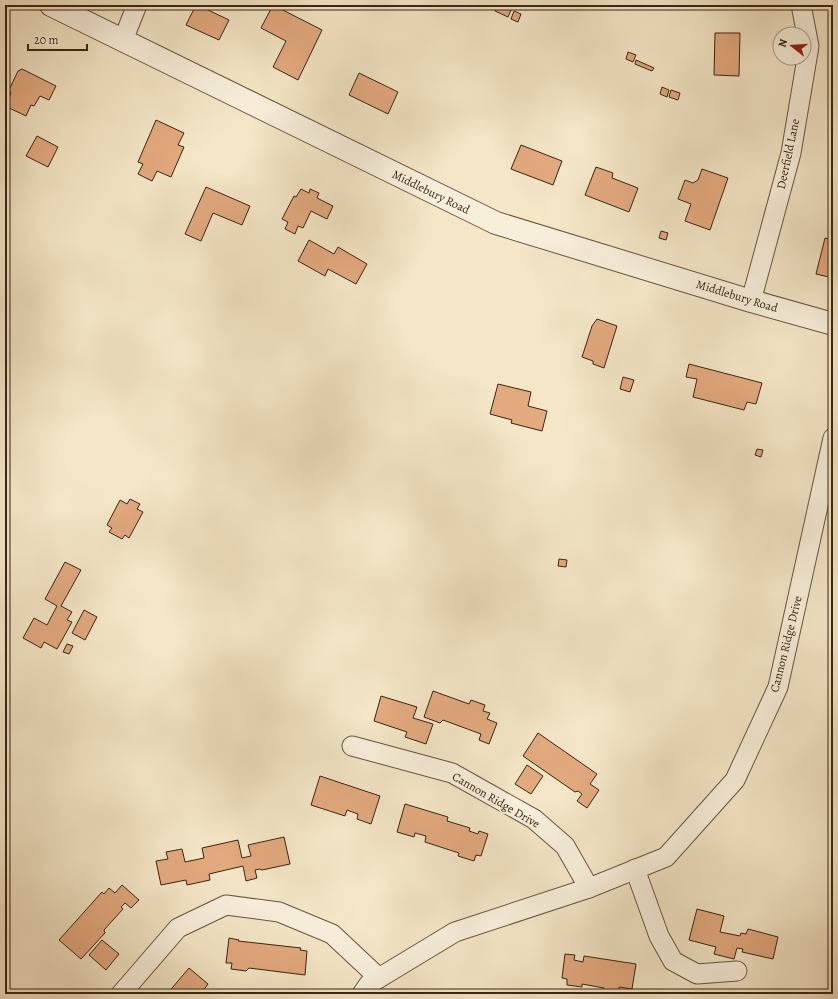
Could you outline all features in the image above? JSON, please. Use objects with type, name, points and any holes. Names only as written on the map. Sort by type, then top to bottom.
[{"type":"street","name":"Middlebury Road","points":[[51,5],[496,223],[751,301],[833,324]]},
{"type":"street","points":[[122,40],[137,5]]},
{"type":"street","name":"Deerfield Lane","points":[[751,301],[791,153],[808,46],[801,5]]},
{"type":"street","name":"Cannon Ridge Drive","points":[[362,994],[369,984],[455,932],[589,888],[666,857],[735,780],[778,687],[833,438]]},
{"type":"street","name":"Cannon Ridge Drive","points":[[352,746],[452,773],[534,820],[565,846],[589,888]]},
{"type":"street","points":[[635,869],[659,936],[673,961],[697,974],[737,971]]},
{"type":"street","points":[[122,994],[178,928],[226,905],[279,912],[332,934],[379,978]]},
{"type":"building","points":[[185,5],[210,5],[208,10],[229,20],[219,40],[186,25],[194,9]]},
{"type":"building","points":[[273,5],[322,30],[298,80],[273,67],[286,41],[261,28]]},
{"type":"building","points":[[497,5],[511,10],[508,17],[495,11]]},
{"type":"building","points":[[514,11],[521,14],[518,22],[511,19]]},
{"type":"building","points":[[715,33],[740,33],[739,76],[714,75]]},
{"type":"building","points":[[628,52],[636,55],[633,62],[626,59]]},
{"type":"building","points":[[636,60],[654,68],[652,71],[635,64]]},
{"type":"building","points":[[22,69],[56,86],[49,100],[40,96],[34,106],[31,105],[26,116],[5,106],[11,93],[9,90],[18,71]]},
{"type":"building","points":[[359,73],[398,92],[388,114],[349,95]]},
{"type":"building","points":[[662,87],[669,90],[667,97],[660,94]]},
{"type":"building","points":[[671,90],[680,93],[678,100],[669,97]]},
{"type":"building","points":[[156,120],[184,133],[178,145],[184,147],[171,177],[157,171],[152,181],[138,174],[143,164],[138,162]]},
{"type":"building","points":[[37,136],[58,147],[48,167],[26,156]]},
{"type":"building","points":[[521,145],[562,161],[553,185],[511,169]]},
{"type":"building","points":[[596,167],[613,173],[612,178],[638,188],[629,212],[585,195]]},
{"type":"building","points":[[702,169],[728,178],[710,230],[685,221],[691,204],[678,199],[685,180],[693,183],[698,180]]},
{"type":"building","points":[[206,187],[250,206],[242,225],[213,213],[201,241],[185,234]]},
{"type":"building","points":[[301,189],[309,193],[310,189],[319,193],[317,198],[333,206],[327,219],[311,211],[303,228],[298,226],[295,234],[285,229],[288,222],[282,219],[294,196],[296,197]]},
{"type":"building","points":[[661,231],[668,233],[666,240],[659,238]]},
{"type":"building","points":[[825,238],[833,240],[833,278],[816,274]]},
{"type":"building","points":[[309,240],[334,254],[338,247],[367,264],[356,284],[328,269],[325,276],[298,261]]},
{"type":"building","points":[[597,319],[617,326],[604,368],[593,364],[593,361],[582,357],[592,326]]},
{"type":"building","points":[[689,364],[762,383],[756,404],[747,402],[744,410],[693,397],[697,379],[686,377]]},
{"type":"building","points":[[623,377],[634,380],[630,392],[620,389]]},
{"type":"building","points":[[498,384],[531,392],[528,406],[547,411],[542,431],[511,423],[512,420],[490,414]]},
{"type":"building","points":[[757,449],[763,450],[761,457],[755,455]]},
{"type":"building","points":[[130,499],[140,504],[137,509],[143,512],[129,538],[125,535],[122,539],[109,532],[112,528],[107,525],[120,500],[127,504]]},
{"type":"building","points":[[559,559],[567,560],[566,567],[558,566]]},
{"type":"building","points":[[65,562],[81,570],[61,606],[72,612],[67,620],[72,622],[57,649],[44,642],[41,648],[23,638],[34,618],[47,625],[57,606],[45,599]]},
{"type":"building","points":[[84,610],[97,617],[85,640],[72,633]]},
{"type":"building","points":[[67,644],[73,646],[69,654],[63,652]]},
{"type":"building","points":[[433,691],[469,704],[471,700],[485,705],[483,711],[490,713],[487,719],[497,723],[489,744],[479,740],[481,734],[443,720],[440,723],[424,717]]},
{"type":"building","points":[[381,696],[417,707],[413,718],[433,724],[426,744],[405,737],[407,732],[374,721]]},
{"type":"building","points":[[538,733],[597,774],[590,784],[599,790],[587,808],[577,801],[582,794],[578,791],[575,792],[523,756]]},
{"type":"building","points":[[527,765],[543,776],[531,794],[515,784]]},
{"type":"building","points":[[320,776],[380,796],[371,824],[357,819],[358,814],[347,810],[345,816],[311,805]]},
{"type":"building","points":[[405,804],[448,817],[447,821],[470,828],[469,831],[478,834],[479,831],[488,834],[481,856],[476,855],[474,861],[458,856],[459,853],[425,842],[426,836],[415,833],[414,837],[397,832]]},
{"type":"building","points":[[284,837],[290,864],[255,870],[257,878],[246,881],[243,866],[209,874],[210,880],[187,885],[186,880],[161,885],[156,861],[168,859],[166,852],[182,849],[185,862],[204,858],[202,848],[238,840],[242,858],[251,856],[248,845]]},
{"type":"building","points":[[122,885],[139,900],[131,908],[125,903],[121,907],[123,909],[104,930],[105,933],[81,959],[59,940],[102,892],[104,894],[109,888],[115,893]]},
{"type":"building","points":[[697,909],[724,916],[720,932],[740,936],[741,933],[746,934],[748,929],[778,937],[773,959],[742,952],[743,949],[737,948],[734,959],[714,954],[716,947],[689,940]]},
{"type":"building","points":[[229,938],[239,940],[238,941],[301,948],[300,950],[307,951],[305,975],[249,968],[246,971],[231,969],[232,963],[226,963]]},
{"type":"building","points":[[102,940],[119,954],[106,970],[89,955]]},
{"type":"building","points":[[565,954],[575,955],[574,960],[583,962],[584,956],[636,964],[632,989],[619,987],[619,993],[603,991],[604,988],[582,984],[582,987],[567,985],[567,979],[562,978]]},
{"type":"building","points":[[189,968],[208,984],[201,994],[167,994]]}]
